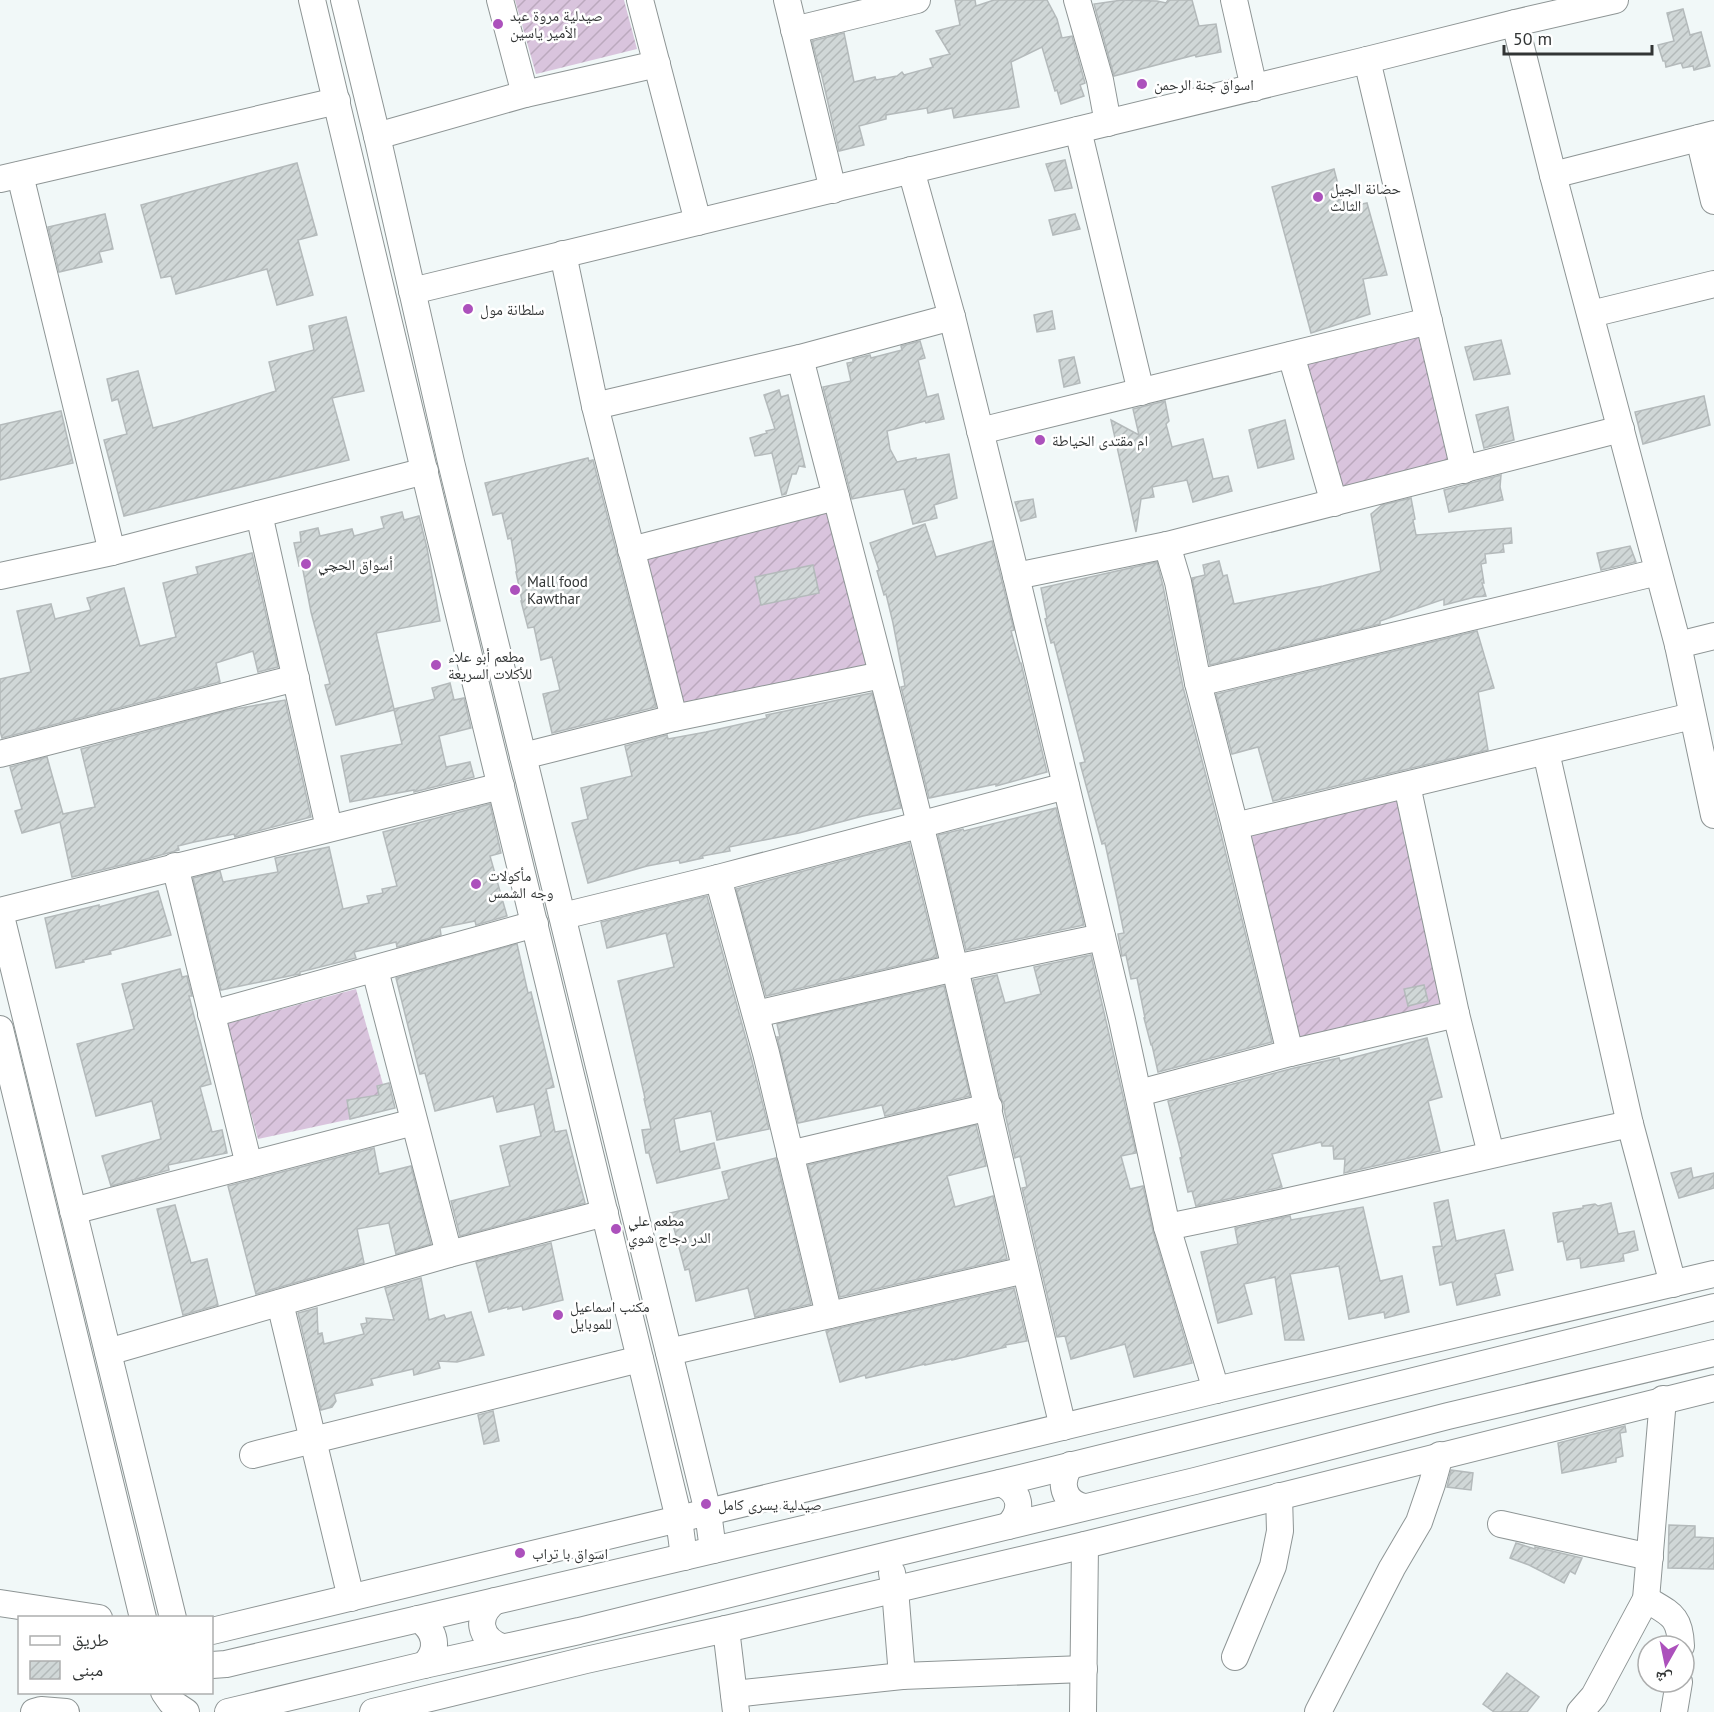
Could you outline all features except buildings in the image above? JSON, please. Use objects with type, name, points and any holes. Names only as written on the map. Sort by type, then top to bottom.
[{"type":"street","points":[[312,0],[679,1519],[684,1557]]},
{"type":"street","points":[[344,0],[474,557],[708,1512],[713,1550]]},
{"type":"street","points":[[500,0],[525,94]]},
{"type":"street","points":[[640,0],[698,222]]},
{"type":"street","points":[[787,0],[833,190]]},
{"type":"street","points":[[794,30],[917,0]]},
{"type":"street","points":[[1077,0],[1100,80],[1108,123]]},
{"type":"street","points":[[1234,0],[1254,88]]},
{"type":"street","points":[[412,291],[1615,0]]},
{"type":"street","points":[[1515,23],[1678,645],[1692,716],[1710,783],[1714,815]]},
{"type":"street","points":[[1367,60],[1464,470]]},
{"type":"street","points":[[377,136],[525,94],[657,64]]},
{"type":"street","points":[[112,552],[10,177],[337,101]]},
{"type":"street","points":[[1078,130],[1141,392]]},
{"type":"street","points":[[1553,175],[1706,136],[1714,201]]},
{"type":"street","points":[[911,170],[952,317],[1016,576],[1139,1093],[1167,1227],[1216,1390]]},
{"type":"street","points":[[563,254],[595,406],[674,718]]},
{"type":"street","points":[[1591,314],[1714,284]]},
{"type":"street","points":[[595,406],[800,358],[952,317]]},
{"type":"street","points":[[980,430],[1428,321]]},
{"type":"street","points":[[1291,355],[1334,503]]},
{"type":"street","points":[[800,358],[920,824],[989,1107],[1063,1427]]},
{"type":"street","points":[[1016,576],[1167,545],[1621,429]]},
{"type":"street","points":[[0,576],[112,552],[424,471]]},
{"type":"street","points":[[631,550],[836,497]]},
{"type":"street","points":[[435,516],[451,516],[462,506]]},
{"type":"street","points":[[259,514],[329,828]]},
{"type":"street","points":[[1167,545],[1178,582],[1198,684],[1290,1053]]},
{"type":"street","points":[[447,565],[459,556],[474,557]]},
{"type":"street","points":[[1198,684],[1658,572]]},
{"type":"street","points":[[1678,645],[1714,636]]},
{"type":"street","points":[[523,756],[674,718],[882,675]]},
{"type":"street","points":[[0,754],[296,678]]},
{"type":"street","points":[[1235,826],[1692,716]]},
{"type":"street","points":[[1546,752],[1630,1124],[1674,1284]]},
{"type":"street","points":[[1407,785],[1456,1014],[1491,1154]]},
{"type":"street","points":[[173,1616],[0,912],[175,866],[501,786]]},
{"type":"street","points":[[562,916],[718,878],[1066,786]]},
{"type":"street","points":[[175,866],[249,1165]]},
{"type":"street","points":[[718,878],[756,1014],[829,1315]]},
{"type":"street","points":[[211,1014],[535,924]]},
{"type":"street","points":[[756,1014],[1102,937]]},
{"type":"street","points":[[375,970],[449,1254]]},
{"type":"street","points":[[1139,1093],[1290,1053],[1456,1014]]},
{"type":"street","points":[[0,1029],[143,1616]]},
{"type":"street","points":[[790,1154],[989,1107]]},
{"type":"street","points":[[74,1211],[414,1122]]},
{"type":"street","points":[[1167,1227],[1278,1205],[1491,1154],[1630,1124]]},
{"type":"street","points":[[108,1352],[449,1254],[605,1213]]},
{"type":"street","points":[[669,1352],[1025,1270]]},
{"type":"street","points":[[213,1631],[1216,1390],[1714,1274]]},
{"type":"street","points":[[280,1303],[351,1598]]},
{"type":"street","points":[[213,1665],[226,1664],[1000,1483],[1714,1307]]},
{"type":"street","points":[[228,1712],[579,1631],[1084,1508],[1448,1416],[1714,1353]]},
{"type":"street","points":[[1517,1357],[1511,1366],[1510,1378],[1515,1389],[1530,1398]]},
{"type":"street","points":[[253,1455],[640,1359]]},
{"type":"street","points":[[1437,1375],[1448,1380],[1454,1390],[1454,1407],[1448,1416]]},
{"type":"street","points":[[373,1712],[586,1660],[1085,1545],[1714,1388]]},
{"type":"street","points":[[1580,1712],[1594,1696],[1646,1599],[1664,1399]]},
{"type":"street","points":[[1333,1446],[1342,1480]]},
{"type":"street","points":[[1318,1712],[1392,1568],[1419,1522],[1440,1455]]},
{"type":"street","points":[[1071,1465],[1063,1481],[1065,1493],[1073,1503],[1084,1508]]},
{"type":"street","points":[[868,1474],[876,1512]]},
{"type":"street","points":[[1000,1483],[1012,1490],[1018,1502],[1017,1515],[1008,1526]]},
{"type":"street","points":[[1236,1657],[1274,1566],[1280,1531],[1280,1496]]},
{"type":"street","points":[[1501,1524],[1650,1557]]},
{"type":"street","points":[[1083,1712],[1085,1545]]},
{"type":"street","points":[[547,1551],[553,1587]]},
{"type":"street","points":[[888,1555],[895,1589],[902,1676]]},
{"type":"street","points":[[1646,1599],[1673,1616],[1680,1634]]},
{"type":"street","points":[[495,1601],[485,1610],[483,1630],[490,1641],[502,1647]]},
{"type":"street","points":[[0,1603],[92,1616]]},
{"type":"street","points":[[418,1619],[429,1627],[435,1640],[433,1654],[424,1665]]},
{"type":"street","points":[[726,1629],[735,1703],[902,1676],[1084,1669]]},
{"type":"street","points":[[579,1631],[586,1660]]},
{"type":"street","points":[[1674,1712],[1677,1694]]},
{"type":"street","points":[[34,1712],[41,1710],[66,1712]]},
{"type":"shaded area","points":[[515,0],[624,0],[637,49],[536,74]]},
{"type":"shaded area","points":[[1420,333],[1453,463],[1342,492],[1304,362]]},
{"type":"shaded area","points":[[831,508],[871,669],[683,715],[643,554]]},
{"type":"shaded area","points":[[1402,791],[1446,1006],[1295,1045],[1240,831]]},
{"type":"shaded area","points":[[356,989],[390,1109],[258,1139],[226,1024]]},
{"type":"place","name":"صيدلية مروة عبد الأمير ياسين","points":[[498,24]]},
{"type":"place","name":"اسواق جنة الرحمن","points":[[1142,84]]},
{"type":"place","name":"حضانة الجيل الثالث","points":[[1318,197]]},
{"type":"place","name":"سلطانة مول","points":[[468,309]]},
{"type":"place","name":"ام مقتدى الخياطة","points":[[1040,440]]},
{"type":"place","name":"أسواق الحچي","points":[[306,564]]},
{"type":"place","name":"Mall food Kawthar","points":[[515,590]]},
{"type":"place","name":"مطعم أبو علاء للأكلات السريعة","points":[[436,665]]},
{"type":"place","name":"مأكولات وجه الشمس","points":[[476,884]]},
{"type":"place","name":"مطعم علي الدر دجاج شوي","points":[[616,1229]]},
{"type":"place","name":"مكنب اسماعيل للموبايل","points":[[558,1315]]},
{"type":"place","name":"صيدلية يسرى كامل","points":[[706,1504]]},
{"type":"place","name":"اسواق با تراب","points":[[520,1553]]}]
